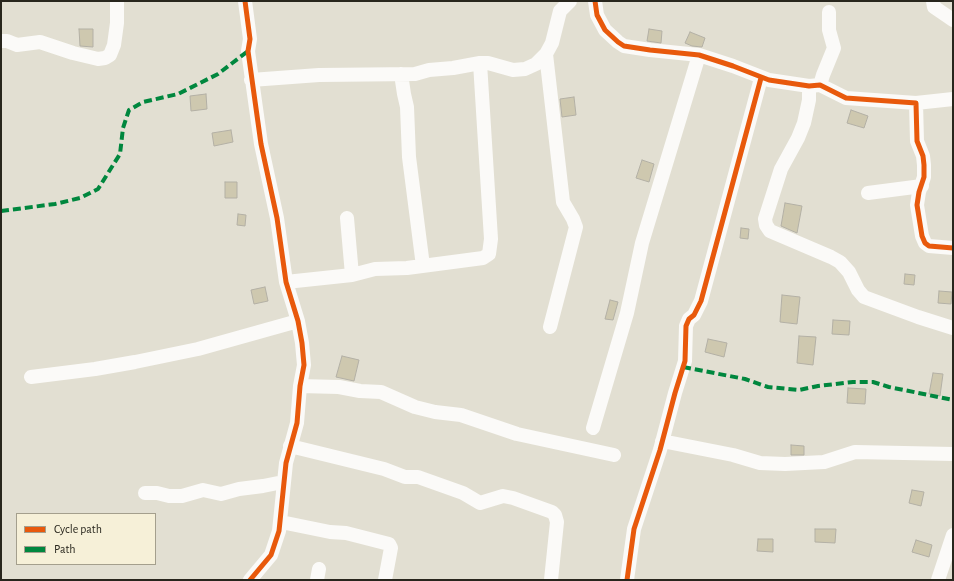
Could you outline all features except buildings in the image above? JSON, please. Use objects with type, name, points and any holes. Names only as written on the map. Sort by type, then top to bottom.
[{"type":"street","points":[[1,41],[17,45],[40,42],[73,53],[98,59],[105,58],[110,55],[114,45],[117,23],[116,1]]},
{"type":"street","points":[[245,1],[250,39],[248,51],[251,80],[261,144],[277,218],[286,282],[298,321],[304,365],[300,386],[297,423],[290,446],[283,482],[281,522],[276,543],[271,555],[250,580]]},
{"type":"street","points":[[932,1],[934,7],[953,20]]},
{"type":"street","points":[[251,80],[319,75],[415,74],[429,70],[453,68],[480,63],[488,63],[513,70],[525,69],[536,64],[546,54],[554,37],[560,11],[567,2]]},
{"type":"street","points":[[593,2],[600,22],[605,30],[624,46],[699,55],[733,66],[761,78],[787,84],[814,85],[846,98],[916,103],[953,99]]},
{"type":"street","points":[[829,12],[829,30],[834,48],[814,85],[808,100],[802,130],[779,175],[765,219],[766,225],[770,231],[840,262],[849,272],[858,290],[864,297],[953,328]]},
{"type":"street","points":[[546,54],[563,202],[574,218],[576,227],[550,328]]},
{"type":"street","points":[[593,428],[627,313],[642,243],[699,55]]},
{"type":"street","points":[[286,282],[352,275],[374,269],[407,268],[483,258],[489,254],[491,239],[480,63]]},
{"type":"street","points":[[401,74],[407,107],[410,157],[423,266]]},
{"type":"street","points":[[627,580],[634,529],[662,441],[685,361],[686,326],[694,315],[701,301],[761,78]]},
{"type":"street","points":[[916,103],[917,141],[923,156],[924,165],[922,186],[919,192],[917,206],[922,236],[925,243],[929,246],[953,248]]},
{"type":"street","points":[[868,192],[922,186]]},
{"type":"street","points":[[347,218],[352,275]]},
{"type":"street","points":[[31,377],[95,369],[170,355],[239,338],[298,321]]},
{"type":"street","points":[[300,386],[339,387],[360,391],[381,392],[415,407],[435,412],[461,415],[516,434],[614,455]]},
{"type":"street","points":[[662,441],[733,455],[760,463],[784,464],[824,462],[855,452],[953,454]]},
{"type":"street","points":[[290,446],[384,469],[405,477],[418,477],[463,493],[480,503],[503,496],[513,498],[552,512],[555,514],[557,522],[552,580]]},
{"type":"street","points":[[145,492],[169,496],[182,496],[203,490],[221,494],[239,489],[283,482]]},
{"type":"street","points":[[281,522],[330,532],[346,533],[389,544],[392,548],[385,580]]},
{"type":"street","points":[[938,580],[949,560],[953,535]]},
{"type":"marked path","points":[[1,211],[55,204],[80,198],[98,189],[120,154],[123,128],[129,110],[143,102],[178,94],[218,74],[248,51]]},
{"type":"marked path","points":[[683,367],[745,379],[768,387],[799,390],[853,382],[873,382],[889,387],[953,400]]},
{"type":"cycle path","points":[[245,1],[250,39],[248,51],[261,144],[277,218],[286,282],[298,321],[304,365],[300,386],[297,423],[286,463],[279,531],[271,555],[250,580]]},
{"type":"cycle path","points":[[595,1],[597,15],[605,30],[624,46],[699,55],[769,80],[809,86],[820,85],[846,98],[916,103],[917,141],[923,156],[924,165],[924,177],[919,192],[917,205],[922,236],[925,243],[929,246],[953,248]]},
{"type":"cycle path","points":[[627,580],[634,529],[660,450],[685,361],[686,326],[689,319],[694,315],[701,301],[761,78]]}]
